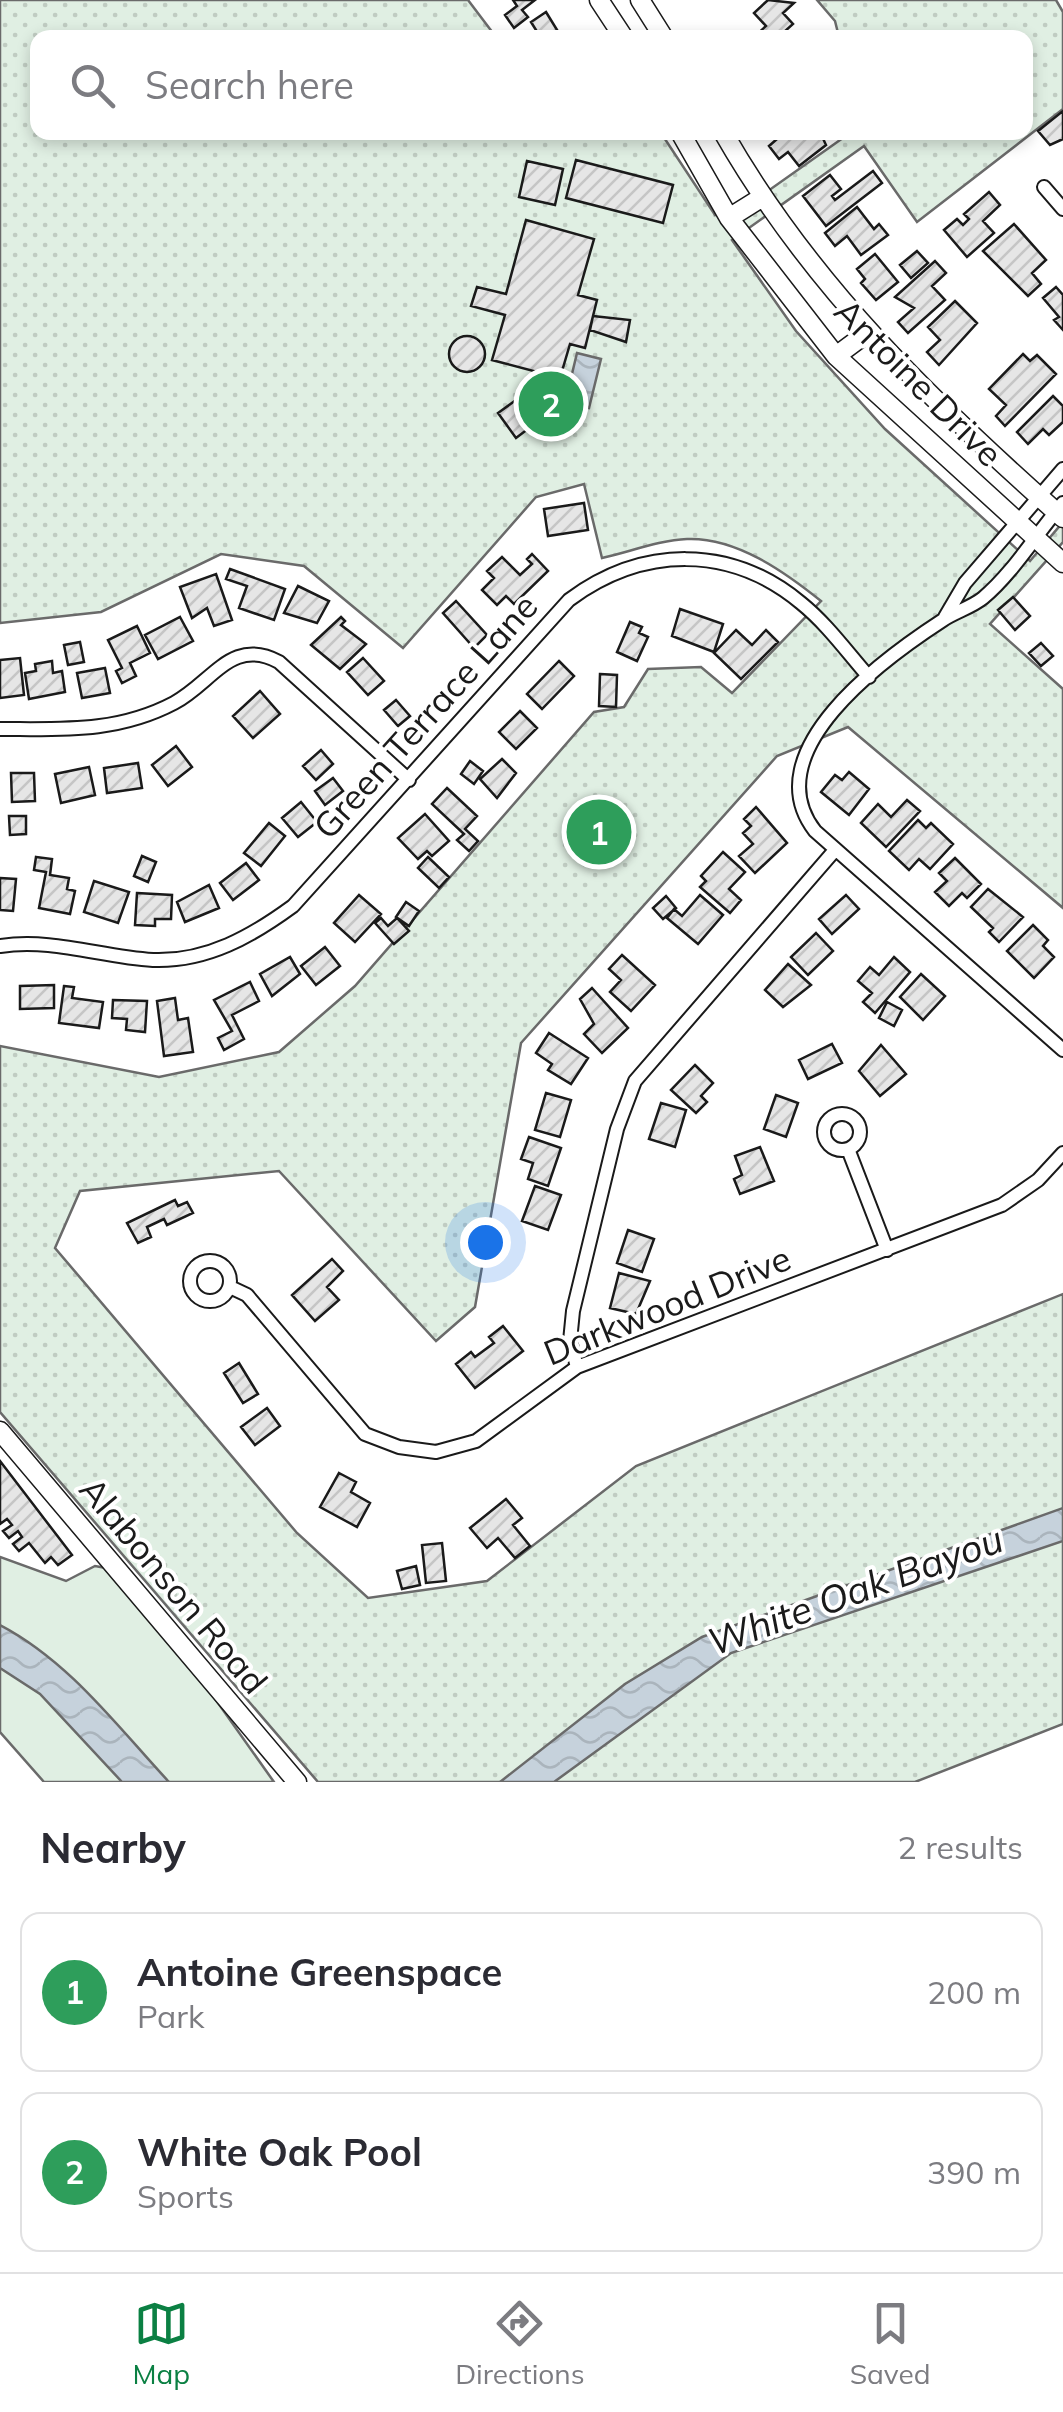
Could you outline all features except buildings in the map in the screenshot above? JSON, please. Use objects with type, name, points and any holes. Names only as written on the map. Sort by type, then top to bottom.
[{"type":"main road","points":[[600,0],[619,30]]},
{"type":"main road","points":[[640,0],[659,30]]},
{"type":"main road","name":"Antoine Drive","points":[[685,140],[729,218],[836,356],[1063,563]]},
{"type":"main road","name":"Antoine Drive","points":[[727,140],[761,198],[867,333],[1038,496],[1061,511]]},
{"type":"main road","points":[[729,218],[761,198]]},
{"type":"main road","points":[[836,356],[867,333]]},
{"type":"main road","name":"Alabonson Road","points":[[0,1431],[297,1782]]},
{"type":"street","points":[[1044,187],[1063,208]]},
{"type":"street","points":[[944,619],[964,583],[1063,469]]},
{"type":"street","points":[[1061,511],[983,598],[944,619],[869,677],[830,716],[806,749],[797,780],[801,808],[815,832],[1063,1050]]},
{"type":"street","name":"Green Terrace Lane","points":[[0,946],[64,945],[152,960],[185,958],[252,936],[293,906],[570,600],[620,569],[693,557],[755,572],[802,604],[869,677]]},
{"type":"street","points":[[0,730],[100,730],[144,718],[178,701],[248,651],[261,652],[279,662],[409,780]]},
{"type":"street","points":[[577,1367],[570,1341],[573,1310],[617,1128],[635,1081],[836,850]]},
{"type":"street","points":[[848,1149],[888,1250]]},
{"type":"street","name":"Darkwood Drive","points":[[230,1287],[247,1296],[364,1434],[399,1447],[436,1452],[476,1440],[577,1367],[1002,1205],[1038,1180],[1063,1153]]},
{"type":"green space","points":[[0,0],[468,0],[491,30],[30,30],[30,140],[666,140],[715,215],[768,191],[840,140],[1023,140],[917,222],[864,146],[732,240],[796,331],[885,429],[1030,561],[1063,522],[1063,542],[990,624],[1063,689],[1063,908],[848,727],[777,756],[521,1043],[475,1307],[436,1341],[279,1171],[80,1191],[55,1248],[297,1533],[368,1598],[487,1581],[636,1466],[1063,1294],[1063,1724],[915,1782],[318,1782],[0,1412],[0,1046],[159,1077],[279,1052],[355,986],[594,712],[624,707],[648,669],[701,667],[732,693],[821,601],[759,558],[705,540],[666,542],[602,558],[584,484],[536,497],[403,648],[304,566],[221,554],[101,612],[0,623]]},
{"type":"green space","points":[[817,0],[1056,0],[1063,12],[1063,109],[1033,132],[1033,30],[837,30],[835,21]]},
{"type":"green space","points":[[0,1557],[66,1581],[95,1566],[106,1568],[201,1679],[274,1782],[44,1782],[0,1732]]},
{"type":"water","points":[[577,353],[601,359],[589,408],[565,403]]},
{"type":"water","name":"White Oak Bayou","points":[[1063,1508],[1063,1541],[731,1653],[554,1782],[500,1782],[625,1684],[702,1637]]},
{"type":"water","points":[[0,1625],[70,1676],[169,1782],[122,1782],[40,1694],[0,1668]]},
{"type":"place","name":"White Oak Pool","points":[[551,404]]},
{"type":"place","name":"Antoine Greenspace","points":[[599,832]]}]
